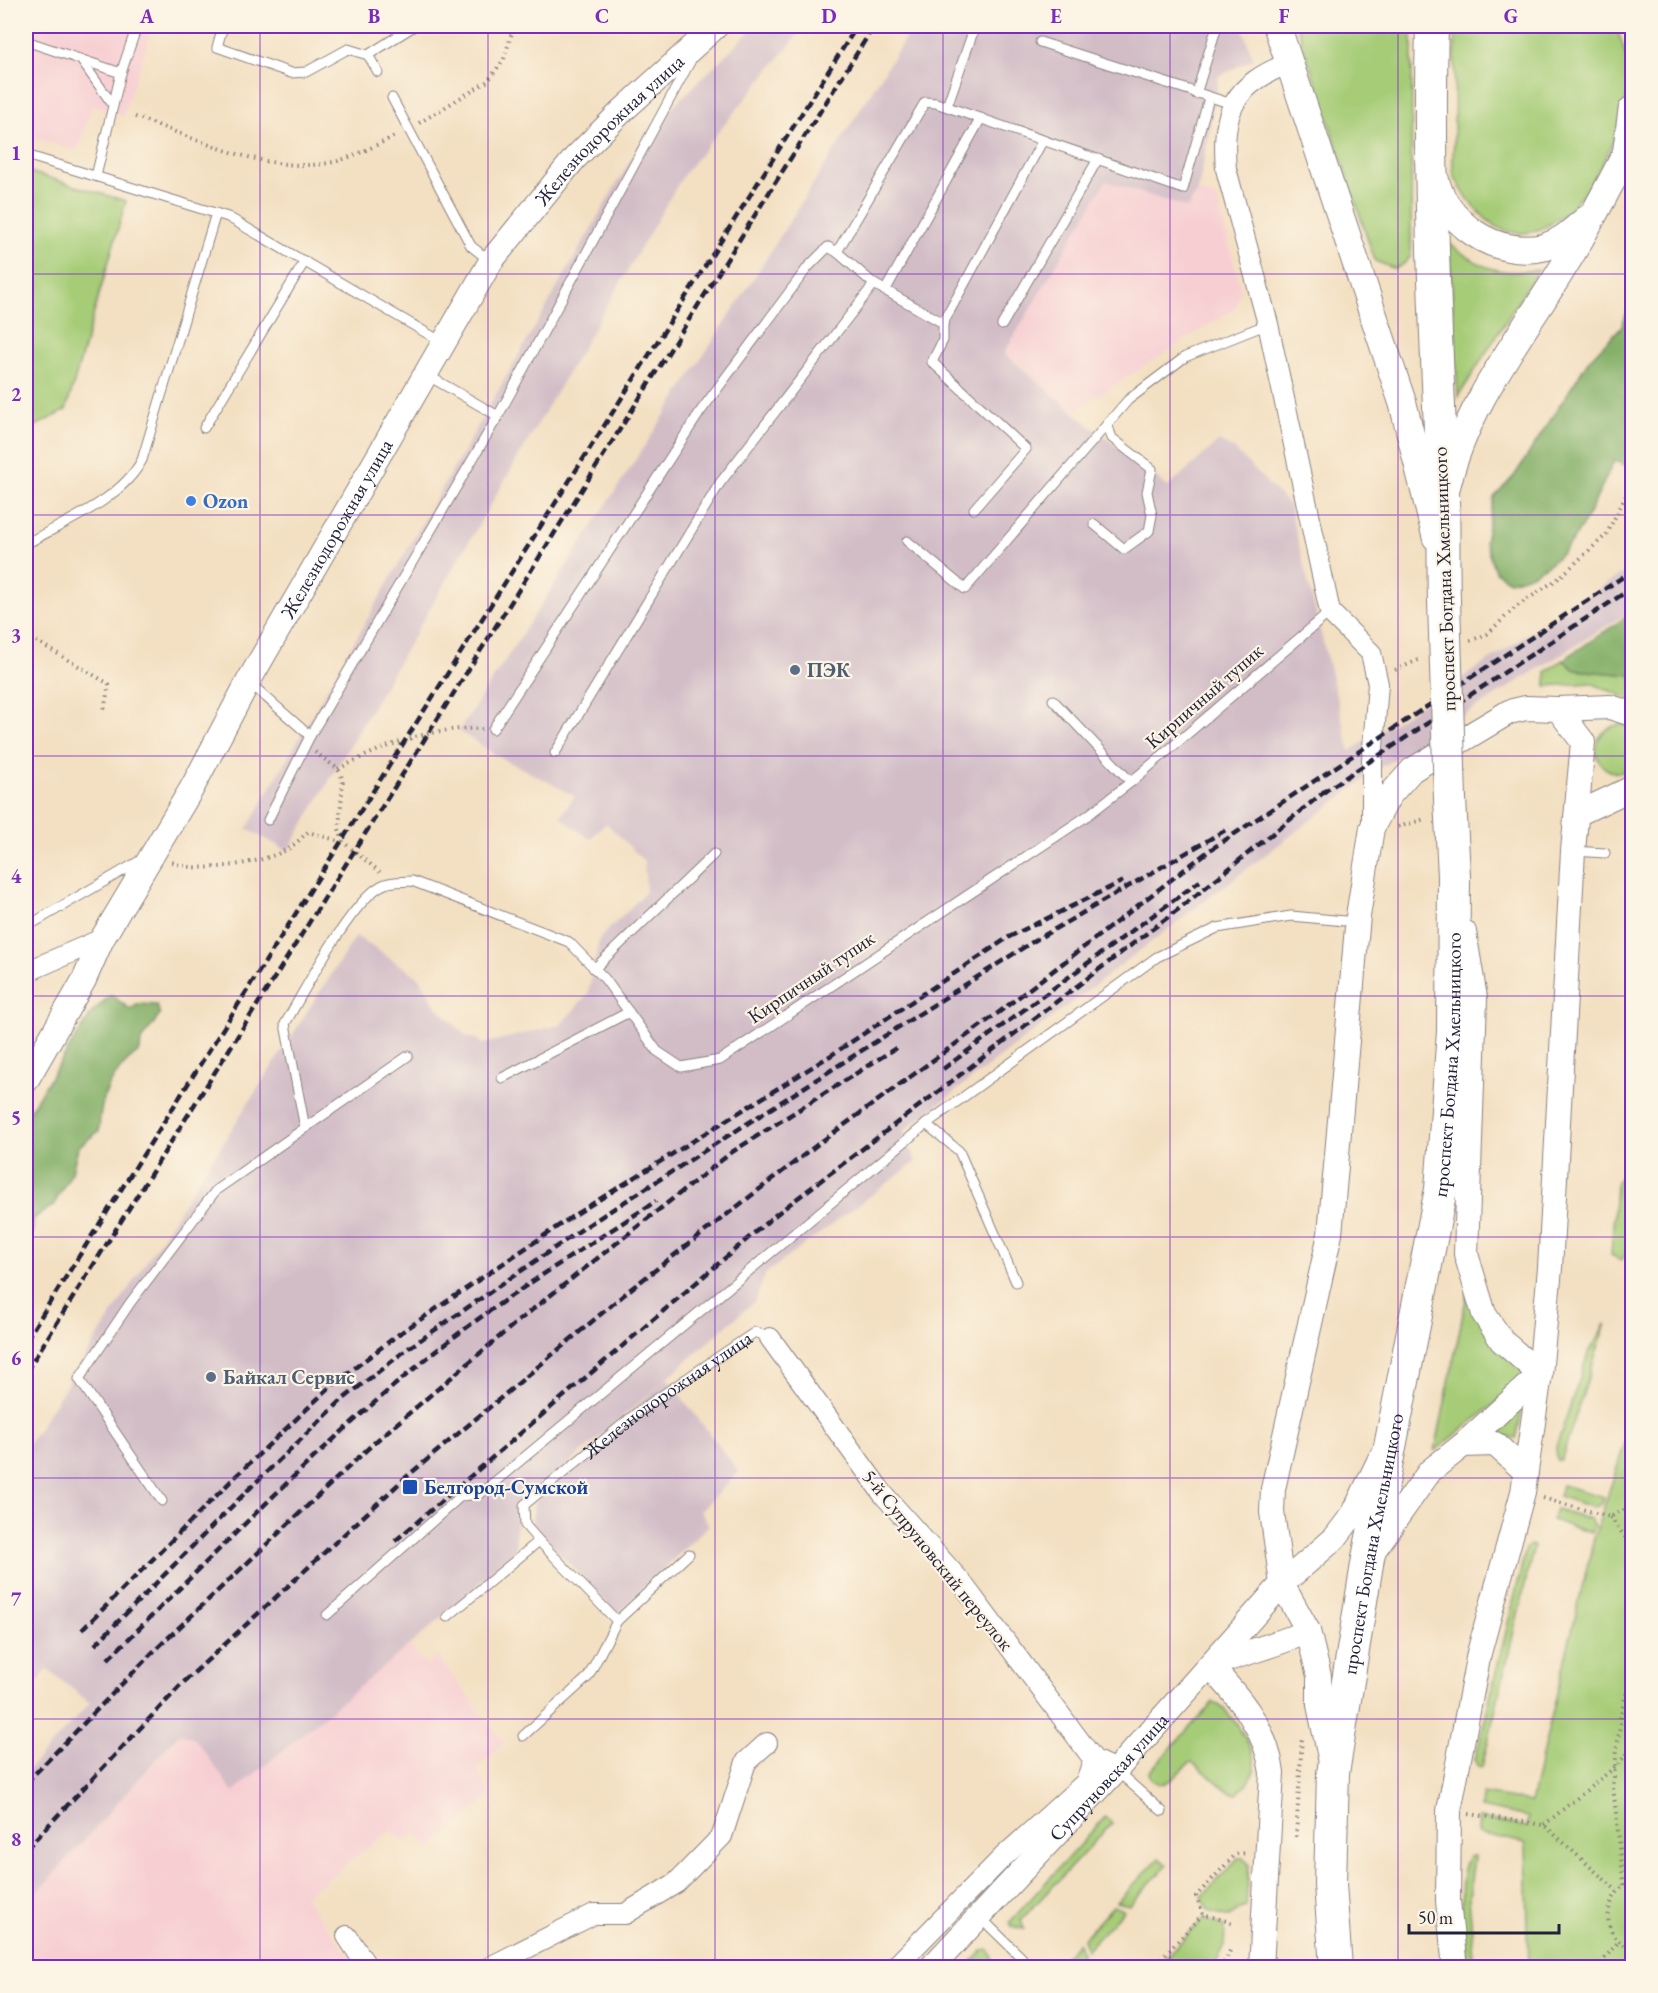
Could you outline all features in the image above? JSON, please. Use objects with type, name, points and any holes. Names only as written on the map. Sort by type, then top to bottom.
[{"type":"main road","points":[[1276,26],[1403,404],[1442,560]]},
{"type":"main road","name":"проспект Богдана Хмельницкого","points":[[1336,1968],[1330,1884],[1333,1773],[1368,1558],[1442,1189],[1453,1032],[1454,876],[1430,152],[1432,26]]},
{"type":"main road","points":[[1443,500],[1457,450],[1481,397],[1609,190],[1629,148],[1632,110]]},
{"type":"main road","points":[[1430,152],[1438,190],[1450,212],[1475,234],[1508,248],[1545,246],[1566,237],[1587,219],[1609,190]]},
{"type":"street","name":"Железнодорожная улица","points":[[26,1081],[84,980],[102,939],[192,788],[248,682],[491,261],[575,158],[621,112],[709,32]]},
{"type":"street","points":[[1289,63],[1271,70],[1250,85],[1232,104],[1224,144],[1226,169],[1268,324],[1330,612],[1371,653],[1378,684],[1372,760],[1384,830]]},
{"type":"street","points":[[1333,1773],[1319,1705],[1319,1676],[1308,1631],[1282,1584],[1272,1512],[1273,1489],[1330,1234],[1358,923],[1384,830],[1389,796],[1412,770],[1509,712],[1526,708],[1610,707],[1632,714]]},
{"type":"street","points":[[1455,1968],[1448,1901],[1449,1812],[1479,1653],[1524,1482],[1540,1374],[1550,1268],[1573,850],[1583,742],[1558,709]]},
{"type":"street","points":[[1577,814],[1632,788]]},
{"type":"street","points":[[1454,876],[1475,998],[1466,1254],[1484,1314],[1502,1341],[1540,1374]]},
{"type":"street","points":[[26,972],[102,939]]},
{"type":"street","name":"5-й Супруновский переулок","points":[[770,1338],[882,1494],[962,1582],[1094,1760],[1116,1770]]},
{"type":"street","points":[[1368,1558],[1430,1471],[1463,1445],[1540,1374]]},
{"type":"street","name":"Супруновская улица","points":[[931,1968],[1116,1770],[1282,1584],[1335,1538],[1354,1513],[1396,1425]]},
{"type":"street","points":[[1463,1445],[1495,1444],[1524,1482]]},
{"type":"street","points":[[1275,1529],[1283,1539],[1295,1546],[1309,1549],[1335,1538]]},
{"type":"street","points":[[1261,1968],[1272,1773],[1270,1751],[1242,1700],[1210,1666],[1242,1653],[1277,1645],[1308,1631]]},
{"type":"street","points":[[488,1968],[594,1914],[625,1914],[676,1883],[722,1836],[746,1762],[767,1743]]},
{"type":"street","points":[[894,1968],[1003,1857],[1086,1782],[1094,1760]]},
{"type":"street","points":[[347,1936],[368,1968]]},
{"type":"lane","points":[[96,176],[121,73],[136,26]]},
{"type":"lane","points":[[223,26],[217,48],[291,73],[306,72],[348,49],[369,55],[378,72]]},
{"type":"lane","points":[[369,55],[414,26]]},
{"type":"lane","points":[[947,106],[975,26]]},
{"type":"lane","points":[[1196,94],[1217,26]]},
{"type":"lane","points":[[268,820],[310,736],[498,416],[709,32]]},
{"type":"lane","points":[[26,41],[121,73]]},
{"type":"lane","points":[[1040,42],[1232,104]]},
{"type":"lane","points":[[81,60],[113,105]]},
{"type":"lane","points":[[392,98],[471,246],[491,261]]},
{"type":"lane","points":[[837,252],[925,102],[947,106],[1183,189],[1209,98]]},
{"type":"lane","points":[[885,291],[981,118]]},
{"type":"lane","points":[[974,508],[1026,449],[932,362],[943,340],[943,323],[1043,140]]},
{"type":"lane","points":[[26,154],[228,217],[444,343]]},
{"type":"lane","points":[[1002,325],[1098,159]]},
{"type":"lane","points":[[26,544],[117,492],[135,473],[142,460],[216,213]]},
{"type":"lane","points":[[494,729],[700,412],[808,267],[828,247],[874,284],[943,323]]},
{"type":"lane","points":[[204,428],[304,261]]},
{"type":"lane","points":[[555,753],[720,483],[874,284]]},
{"type":"lane","points":[[907,542],[965,589],[1128,400],[1185,357],[1268,324]]},
{"type":"lane","points":[[425,374],[498,416]]},
{"type":"lane","points":[[1094,524],[1124,549],[1149,531],[1152,515],[1147,492],[1152,469],[1112,438],[1107,424]]},
{"type":"lane","name":"Кирпичный тупик","points":[[305,1128],[285,1024],[354,912],[370,893],[385,884],[412,881],[569,942],[629,1012],[657,1051],[681,1067],[720,1060],[1087,816],[1131,782],[1330,612]]},
{"type":"lane","points":[[248,682],[310,736]]},
{"type":"lane","points":[[1053,699],[1131,782]]},
{"type":"lane","points":[[1573,850],[1605,853]]},
{"type":"lane","points":[[26,927],[153,853]]},
{"type":"lane","points":[[594,969],[714,854]]},
{"type":"lane","points":[[327,1615],[461,1496],[480,1494],[926,1124],[1157,957],[1217,928],[1292,916],[1358,923]]},
{"type":"lane","points":[[501,1078],[629,1012]]},
{"type":"lane","points":[[162,1501],[79,1378],[130,1302],[216,1190],[408,1056]]},
{"type":"lane","points":[[926,1124],[959,1151],[1016,1282]]},
{"type":"lane","name":"Железнодорожная улица","points":[[539,1541],[525,1525],[524,1505],[639,1411],[755,1332],[770,1338]]},
{"type":"lane","points":[[447,1617],[539,1541],[617,1621]]},
{"type":"lane","points":[[523,1736],[588,1677],[617,1621],[688,1554]]},
{"type":"lane","points":[[1116,1770],[1162,1811]]},
{"type":"lane","points":[[979,1915],[1022,1958]]},
{"type":"path","points":[[135,117],[256,159],[295,166],[339,160],[408,129],[488,81],[504,59],[514,26]]},
{"type":"path","points":[[1466,642],[1487,634],[1516,607],[1559,578],[1605,535],[1632,484]]},
{"type":"path","points":[[26,635],[110,684],[104,710]]},
{"type":"path","points":[[1378,684],[1392,671],[1424,659]]},
{"type":"path","points":[[338,769],[409,737],[458,727],[494,729]]},
{"type":"path","points":[[310,736],[315,752],[338,769],[343,780],[339,829],[343,842]]},
{"type":"path","points":[[1384,830],[1425,819]]},
{"type":"path","points":[[153,853],[176,865],[231,867],[285,850],[308,832],[343,842],[355,849],[380,872],[412,881]]},
{"type":"path","points":[[1524,1482],[1610,1517],[1632,1546]]},
{"type":"path","points":[[1610,1517],[1632,1506]]},
{"type":"path","points":[[1624,1885],[1613,1786],[1621,1713],[1632,1673]]},
{"type":"path","points":[[1296,1837],[1302,1735]]},
{"type":"path","points":[[1544,1826],[1615,1767],[1632,1749]]},
{"type":"path","points":[[1449,1812],[1544,1826],[1617,1891]]},
{"type":"path","points":[[1203,1914],[1196,1896],[1236,1854],[1248,1853]]},
{"type":"path","points":[[1632,1881],[1617,1891],[1611,1900],[1608,1922],[1618,1941],[1632,1948]]},
{"type":"path","points":[[1203,1914],[1233,1923]]},
{"type":"path","points":[[1153,1968],[1203,1914]]},
{"type":"path","points":[[1597,1968],[1618,1941]]},
{"type":"path","points":[[1221,1968],[1232,1947]]},
{"type":"shaded area","points":[[26,26],[153,26],[123,116],[93,105],[77,151],[26,135]]},
{"type":"shaded area","points":[[755,26],[805,26],[684,174],[288,851],[247,829],[646,133]]},
{"type":"shaded area","points":[[913,26],[1242,26],[1253,59],[1219,76],[1198,191],[1187,208],[1106,181],[1004,353],[1073,412],[1168,487],[1219,441],[1235,450],[1289,505],[1350,751],[1632,567],[1632,610],[1378,769],[903,1131],[916,1162],[766,1273],[755,1301],[516,1510],[516,1549],[431,1627],[233,1792],[195,1739],[180,1733],[26,1905],[26,1772],[90,1703],[47,1669],[26,1698],[26,1448],[356,936],[420,978],[435,1005],[466,1036],[478,1039],[482,1044],[560,1025],[588,994],[599,939],[646,892],[644,861],[606,823],[590,839],[560,817],[575,796],[496,755],[459,731],[752,281]]},
{"type":"shaded area","points":[[1106,180],[1187,208],[1198,191],[1216,197],[1241,289],[1235,308],[1073,412],[1004,352]]},
{"type":"shaded area","points":[[667,1378],[739,1472],[700,1511],[709,1525],[617,1614],[532,1524],[534,1503]]},
{"type":"shaded area","points":[[408,1645],[427,1666],[437,1656],[504,1743],[476,1769],[490,1795],[431,1849],[416,1833],[402,1842],[391,1830],[304,1897],[358,1967],[26,1968],[26,1905],[181,1733],[195,1738],[233,1792]]},
{"type":"green space","points":[[1297,26],[1412,26],[1411,255],[1404,264],[1395,269],[1375,261]]},
{"type":"green space","points":[[1455,26],[1616,26],[1629,69],[1627,95],[1619,125],[1605,158],[1586,189],[1564,214],[1539,229],[1513,232],[1486,219],[1468,199],[1454,175]]},
{"type":"green space","points":[[26,171],[126,201],[66,410],[26,431]]},
{"type":"green space","points":[[1449,243],[1470,259],[1490,268],[1512,272],[1538,270],[1458,397]]},
{"type":"green space","points":[[1632,301],[1632,468],[1614,461],[1576,536],[1563,551],[1548,564],[1531,574],[1509,581],[1495,571],[1485,542],[1494,497],[1515,475],[1589,360],[1621,327]]},
{"type":"green space","points":[[1632,613],[1632,675],[1575,670],[1563,660]]},
{"type":"green space","points":[[1563,660],[1575,670],[1632,675],[1632,700],[1591,683],[1546,686],[1546,672]]},
{"type":"green space","points":[[1620,724],[1632,728],[1632,769],[1620,772],[1610,771],[1597,757],[1596,748],[1599,738],[1607,730]]},
{"type":"green space","points":[[111,995],[130,1009],[139,1004],[157,1005],[160,1015],[141,1040],[140,1051],[122,1067],[109,1085],[102,1106],[99,1131],[78,1147],[72,1172],[53,1206],[34,1218],[30,1248],[26,1254],[26,1116],[93,1011]]},
{"type":"green space","points":[[1625,1176],[1632,1181],[1632,1224],[1629,1246],[1626,1255],[1621,1260],[1611,1255],[1616,1184],[1619,1178]]},
{"type":"green space","points":[[1467,1294],[1530,1376],[1435,1451]]},
{"type":"green space","points":[[1606,1323],[1561,1461],[1557,1460],[1556,1447],[1588,1354]]},
{"type":"green space","points":[[1526,1391],[1516,1439],[1501,1436],[1499,1427]]},
{"type":"green space","points":[[1632,1422],[1632,1967],[1529,1967],[1526,1843],[1478,1833],[1479,1818],[1527,1827],[1529,1817],[1480,1807],[1483,1794],[1531,1802],[1595,1534]]},
{"type":"green space","points":[[1562,1485],[1604,1497],[1602,1503],[1594,1508],[1559,1496]]},
{"type":"green space","points":[[1556,1509],[1590,1519],[1594,1526],[1591,1533],[1552,1520]]},
{"type":"green space","points":[[1530,1545],[1534,1546],[1482,1767],[1478,1767],[1475,1760],[1526,1549]]},
{"type":"green space","points":[[1213,1702],[1235,1722],[1248,1743],[1252,1753],[1254,1771],[1247,1784],[1237,1794],[1231,1793],[1192,1762],[1167,1782],[1156,1783],[1150,1778],[1149,1772]]},
{"type":"green space","points":[[1105,1817],[1112,1823],[1021,1920],[1024,1929],[1011,1927],[1009,1923]]},
{"type":"green space","points":[[1474,1856],[1469,1898],[1475,1967],[1467,1967],[1461,1895],[1465,1868],[1469,1857]]},
{"type":"green space","points":[[1159,1858],[1167,1865],[1129,1905],[1117,1902]]},
{"type":"green space","points":[[1238,1858],[1243,1858],[1249,1864],[1246,1906],[1229,1917],[1208,1911],[1202,1897]]},
{"type":"green space","points":[[1113,1906],[1124,1910],[1086,1950],[1083,1939]]},
{"type":"green space","points":[[1203,1919],[1225,1926],[1224,1947],[1214,1967],[1157,1967]]},
{"type":"green space","points":[[1078,1943],[1081,1955],[1070,1967],[1055,1967]]},
{"type":"green space","points":[[988,1949],[994,1962],[990,1965],[983,1962],[978,1967],[967,1967],[983,1950]]},
{"type":"railway","points":[[26,1340],[857,26]]},
{"type":"railway","points":[[26,1372],[874,26]]},
{"type":"railway","points":[[26,1849],[184,1682],[404,1479],[632,1288],[818,1144],[998,1013],[1210,850],[1632,571]]},
{"type":"railway","points":[[1322,793],[1632,588]]},
{"type":"railway","points":[[395,1541],[774,1216],[1180,908],[1328,789]]},
{"type":"railway","points":[[95,1645],[249,1489],[342,1400],[410,1347],[585,1227],[1029,944],[1229,828]]},
{"type":"railway","points":[[82,1630],[235,1477],[330,1387],[399,1334],[576,1214],[833,1054],[1009,937],[1123,881]]},
{"type":"railway","points":[[943,1069],[1200,881]]},
{"type":"railway","points":[[26,1783],[151,1654],[375,1442],[518,1321],[732,1152],[896,1048]]},
{"type":"railway","points":[[108,1659],[300,1470],[421,1363],[507,1299],[656,1201]]},
{"type":"place","name":"Ozon","points":[[191,501]]},
{"type":"place","name":"ПЭК","points":[[795,670]]},
{"type":"place","name":"Байкал Сервис","points":[[211,1377]]},
{"type":"place","name":"Белгород-Сумской","points":[[410,1487]]}]
